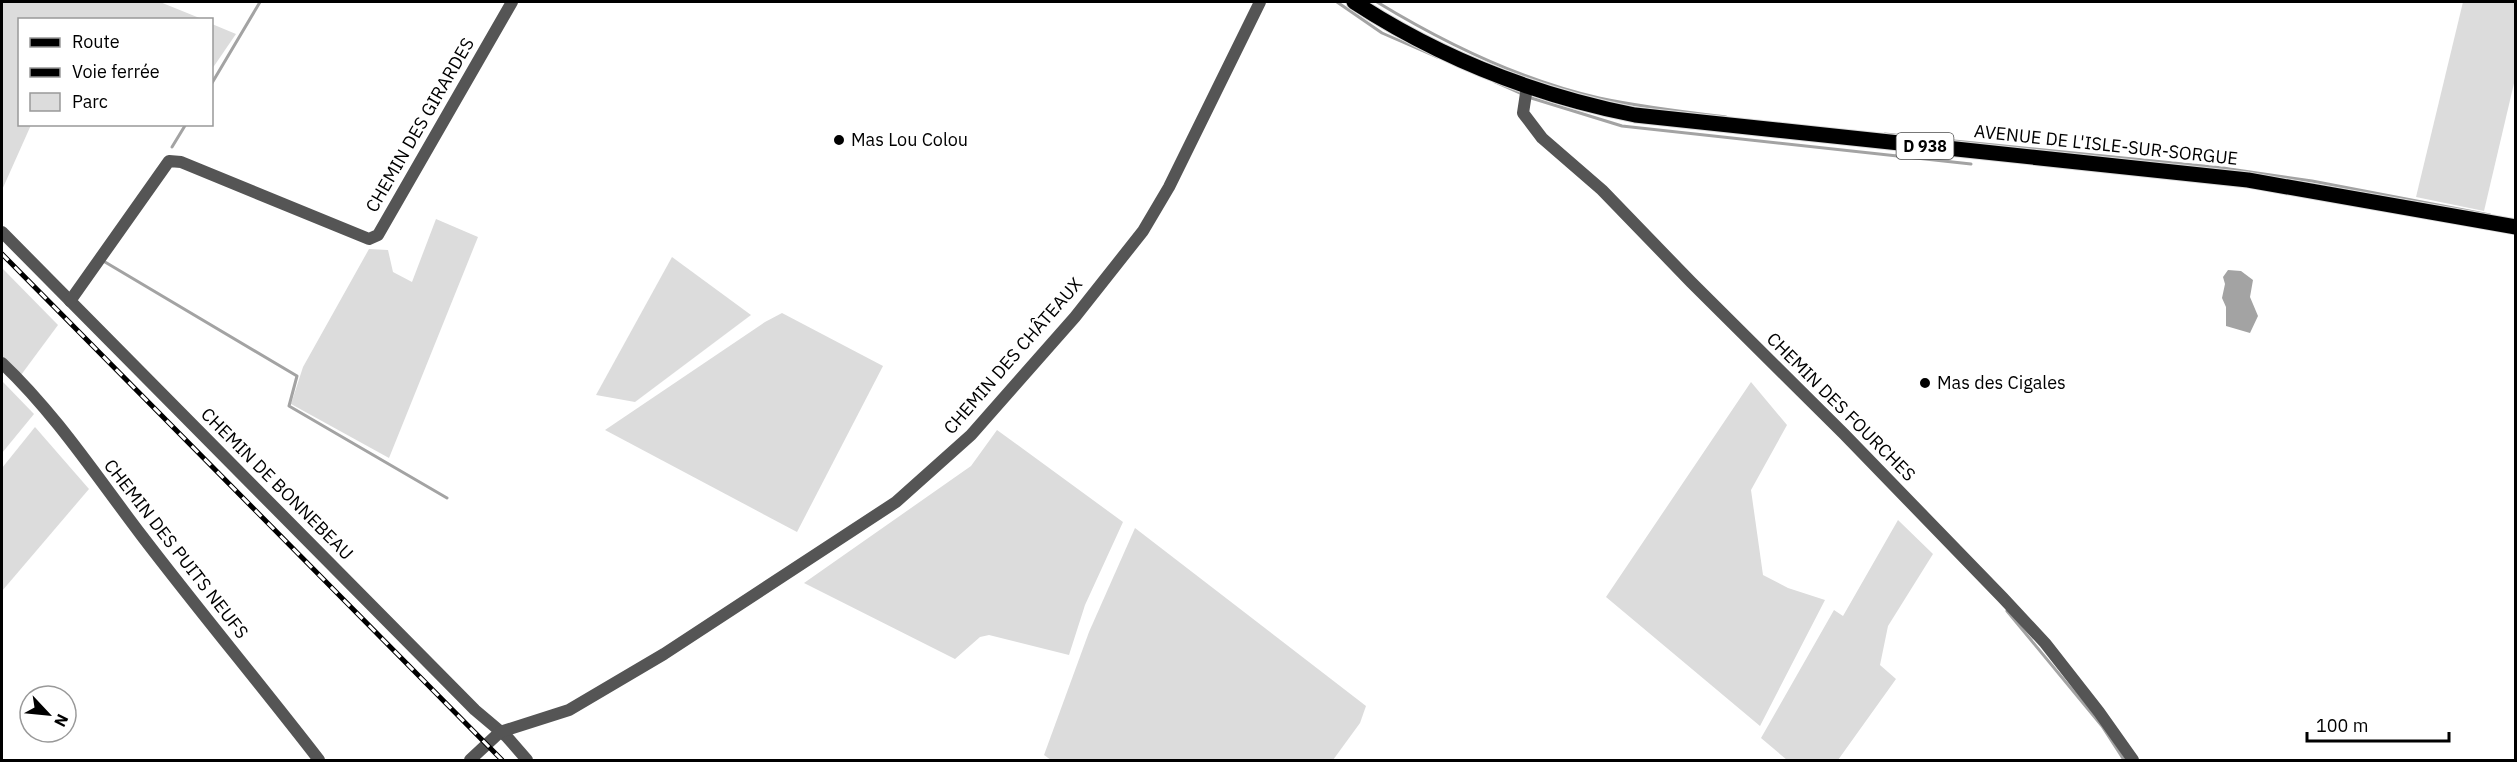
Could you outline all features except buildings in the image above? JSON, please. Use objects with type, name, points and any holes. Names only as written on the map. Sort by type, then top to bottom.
[{"type":"main road","name":"AVENUE DE L'ISLE-SUR-SORGUE","points":[[1354,2],[1444,53],[1527,87],[1580,103],[1657,119],[2248,180],[2516,227]]},
{"type":"street","name":"CHEMIN DES GIRARDES","points":[[70,301],[170,161],[181,162],[369,239],[378,235],[512,2]]},
{"type":"street","name":"CHEMIN DES CHÂTEAUX","points":[[470,760],[500,732],[569,710],[664,654],[896,502],[971,435],[1075,317],[1143,231],[1169,187],[1260,2]]},
{"type":"street","name":"CHEMIN DES FOURCHES","points":[[1527,87],[1524,113],[1542,138],[1602,190],[2003,598],[2045,643],[2133,760]]},
{"type":"street","name":"CHEMIN DE BONNEBEAU","points":[[2,232],[527,760]]},
{"type":"street","name":"CHEMIN DES PUITS NEUFS","points":[[2,363],[22,382],[67,436],[194,604],[319,760]]},
{"type":"green space","points":[[2,2],[160,2],[200,18],[18,18],[18,126],[31,126],[2,190]]},
{"type":"green space","points":[[2463,2],[2515,2],[2515,79],[2484,211],[2416,197]]},
{"type":"green space","points":[[213,24],[236,34],[213,68]]},
{"type":"green space","points":[[436,219],[478,237],[389,458],[291,404],[303,367],[369,249],[388,250],[393,272],[412,282]]},
{"type":"green space","points":[[672,257],[751,315],[635,402],[596,395]]},
{"type":"green space","points":[[2,268],[58,325],[21,375],[2,357]]},
{"type":"green space","points":[[782,313],[883,366],[797,532],[605,430],[765,322]]},
{"type":"green space","points":[[2,381],[34,414],[2,453]]},
{"type":"green space","points":[[1751,382],[1787,425],[1751,490],[1763,575],[1788,588],[1825,600],[1760,726],[1606,597]]},
{"type":"green space","points":[[35,427],[89,489],[2,591],[2,468]]},
{"type":"green space","points":[[997,430],[1123,522],[1085,605],[1069,655],[989,635],[980,637],[955,659],[804,583],[971,466]]},
{"type":"green space","points":[[1898,520],[1933,554],[1888,626],[1880,665],[1896,679],[1838,760],[1787,760],[1761,738],[1834,610],[1843,616]]},
{"type":"green space","points":[[1135,528],[1366,706],[1360,723],[1333,760],[1051,760],[1044,755],[1089,632]]},
{"type":"shaded area","points":[[2228,270],[2241,271],[2253,280],[2250,297],[2258,316],[2250,333],[2226,326],[2226,307],[2222,298],[2225,284],[2223,277]]},
{"type":"waterway","points":[[213,81],[260,2]]},
{"type":"waterway","points":[[1337,2],[1382,33],[1437,57]]},
{"type":"waterway","points":[[1377,2],[1457,46],[1512,71],[1541,81],[1599,98],[1726,117]]},
{"type":"waterway","points":[[1495,82],[1522,94]]},
{"type":"waterway","points":[[1528,97],[1622,126],[1971,164]]},
{"type":"waterway","points":[[172,147],[185,126]]},
{"type":"waterway","points":[[1885,134],[2223,168],[2312,181],[2490,215]]},
{"type":"waterway","points":[[105,262],[297,376],[289,406],[447,498]]},
{"type":"waterway","points":[[2007,611],[2102,726],[2124,760]]},
{"type":"railway","points":[[2,254],[502,760]]},
{"type":"place","name":"Mas Lou Colou","points":[[839,140]]},
{"type":"place","name":"Mas des Cigales","points":[[1925,383]]}]
